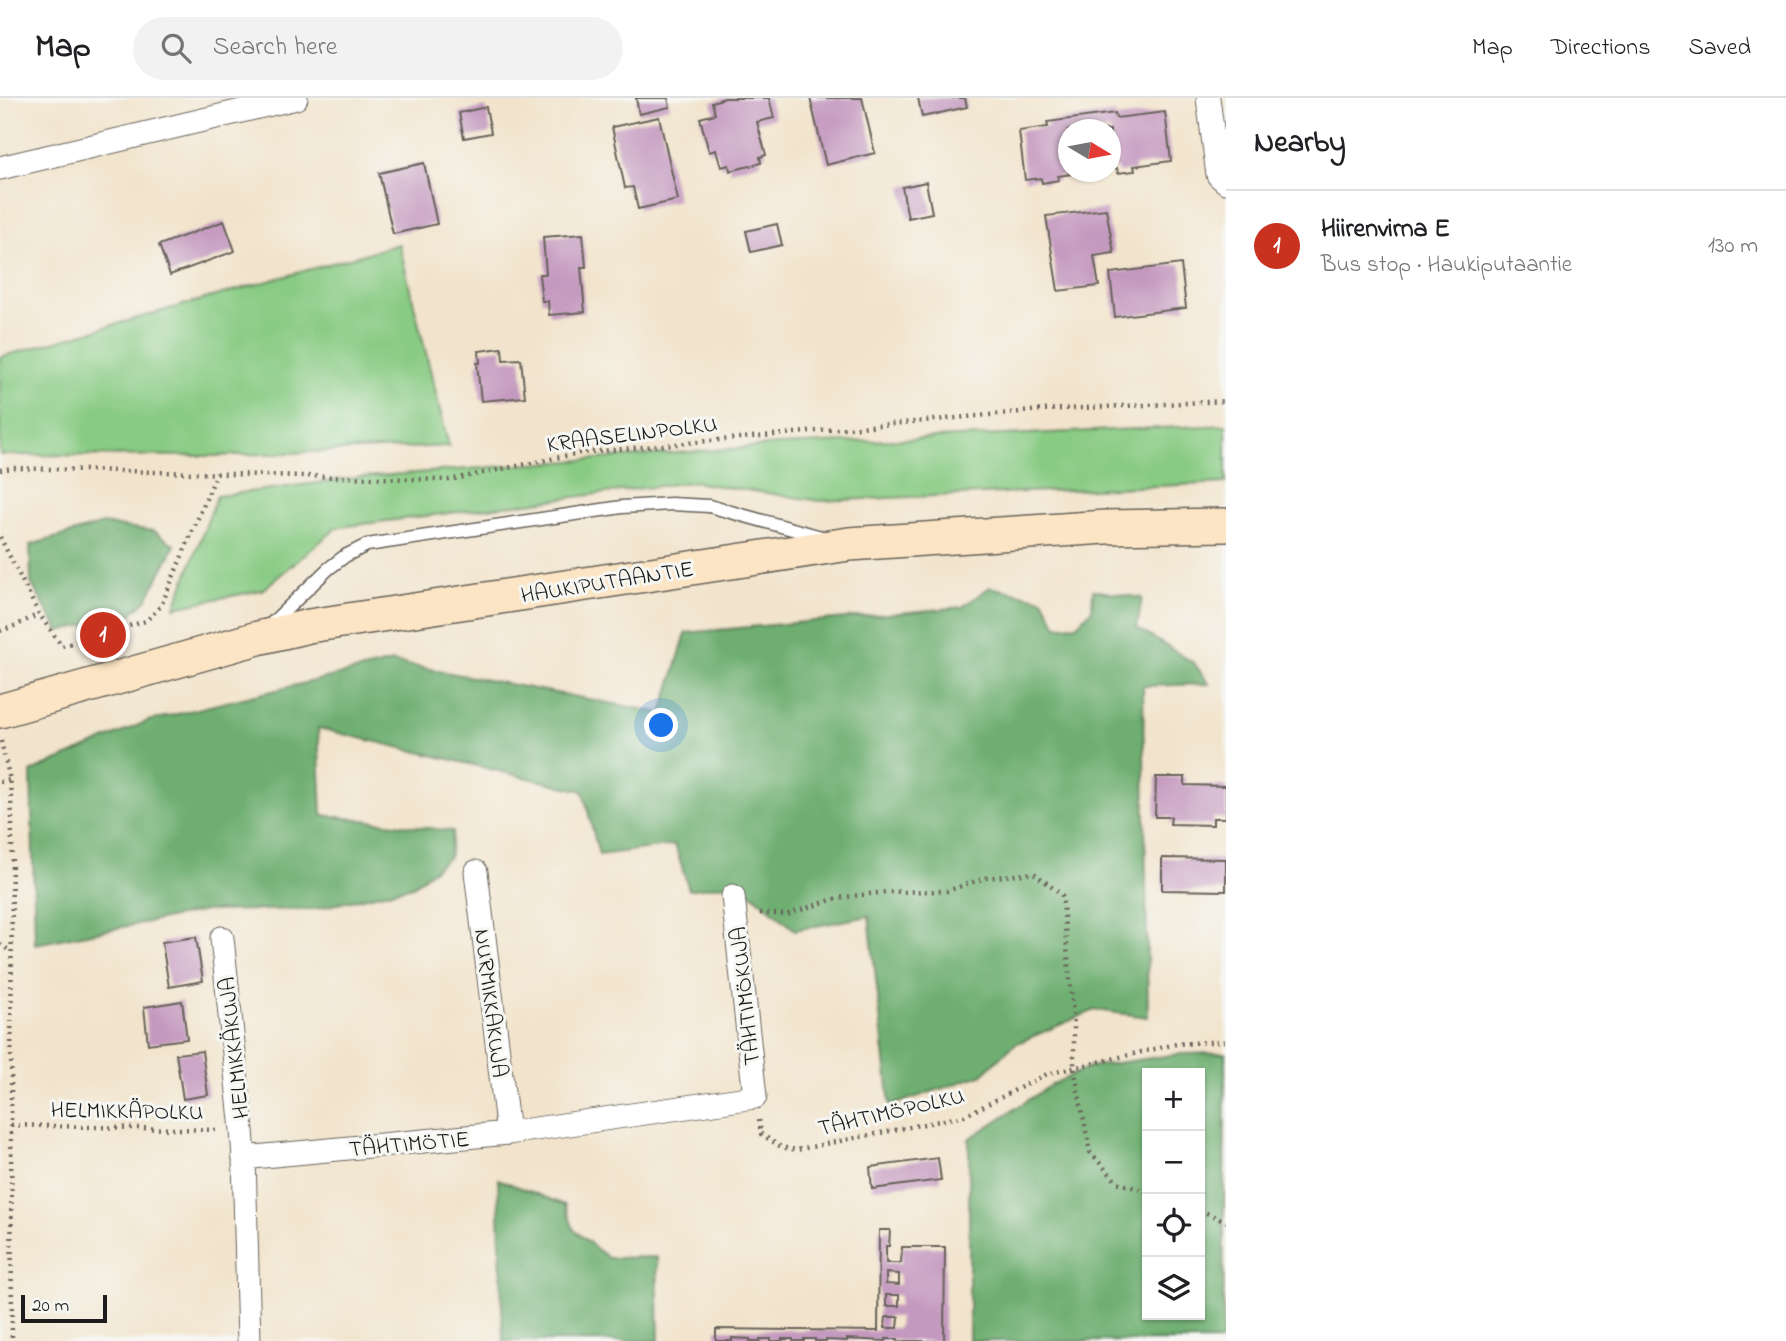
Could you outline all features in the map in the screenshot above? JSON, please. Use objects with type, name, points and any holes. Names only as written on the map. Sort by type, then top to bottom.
[{"type":"main road","name":"HAUKIPUTAANTIE","points":[[1,726],[258,638],[309,626],[849,544],[1106,527],[1226,525]]},
{"type":"street","points":[[0,169],[296,98]]},
{"type":"street","points":[[1208,98],[1218,175],[1226,182]]},
{"type":"street","name":"NURMIKKAKUJA","points":[[476,872],[508,1133]]},
{"type":"street","name":"TÄHTIMÖKUJA","points":[[733,896],[755,1097]]},
{"type":"street","name":"HELMIKKÄKUJA","points":[[222,939],[244,1158]]},
{"type":"street","name":"TÄHTIMÖTIE","points":[[244,1158],[508,1133],[755,1097]]},
{"type":"street","points":[[244,1158],[249,1341]]},
{"type":"lane","points":[[258,638],[328,569],[345,556],[368,545],[622,506],[671,504],[709,506],[849,544]]},
{"type":"path","name":"KRAASELINPOLKU","points":[[0,470],[12,468],[449,480],[580,453],[1042,410],[1226,401]]},
{"type":"path","points":[[0,537],[39,614],[62,646],[146,621],[161,606],[217,473]]},
{"type":"path","points":[[0,631],[39,614]]},
{"type":"path","points":[[1,726],[10,780],[12,818],[12,1341]]},
{"type":"path","points":[[0,782],[10,780]]},
{"type":"path","points":[[733,896],[761,913],[786,915],[837,898],[886,892],[947,891],[985,878],[1034,873],[1062,895],[1074,1024],[1074,1068],[1090,1152],[1117,1182],[1142,1190]]},
{"type":"path","points":[[0,944],[12,952]]},
{"type":"path","name":"TÄHTIMÖPOLKU","points":[[755,1097],[761,1134],[782,1147],[796,1150],[964,1116],[1047,1074],[1176,1044],[1226,1041]]},
{"type":"path","name":"HELMIKKÄPOLKU","points":[[11,1125],[242,1130]]},
{"type":"path","points":[[1205,1212],[1226,1222]]},
{"type":"green space","points":[[399,244],[449,446],[216,456],[0,455],[0,357]]},
{"type":"green space","points":[[1226,425],[1226,483],[820,501],[698,481],[333,528],[333,531],[262,590],[175,607],[217,496],[362,477],[780,445]]},
{"type":"green space","points":[[103,524],[154,531],[175,545],[147,599],[130,615],[59,631],[31,583],[30,545]]},
{"type":"green space","points":[[990,587],[1043,599],[1057,626],[1076,625],[1092,610],[1093,590],[1142,598],[1137,628],[1194,663],[1209,684],[1143,686],[1148,1017],[1095,1010],[1015,1044],[981,1075],[890,1106],[869,916],[795,930],[739,883],[689,890],[675,845],[599,855],[583,791],[318,728],[322,815],[453,831],[449,857],[413,886],[316,909],[205,911],[35,944],[31,772],[148,721],[392,662],[662,713],[686,633],[962,607]]},
{"type":"green space","points":[[1225,1053],[1223,1341],[969,1341],[969,1139],[1051,1085],[1089,1067],[1179,1054]]},
{"type":"green space","points":[[498,1179],[565,1205],[574,1230],[608,1258],[657,1257],[659,1341],[503,1341]]},
{"type":"building","points":[[636,98],[668,98],[670,107],[639,114]]},
{"type":"building","points":[[725,98],[769,98],[774,118],[757,122],[766,155],[760,157],[761,163],[730,171],[729,165],[721,167],[716,150],[709,152],[700,118],[715,114],[712,102]]},
{"type":"building","points":[[810,98],[862,98],[875,153],[826,165]]},
{"type":"building","points":[[918,98],[965,98],[967,107],[922,117]]},
{"type":"building","points":[[486,107],[491,133],[464,138],[459,113]]},
{"type":"building","points":[[1165,112],[1171,161],[1134,166],[1135,171],[1121,173],[1121,119],[1070,119],[1115,113],[1116,118]]},
{"type":"building","points":[[659,117],[678,200],[638,209],[633,187],[625,188],[612,127]]},
{"type":"building","points":[[1058,121],[1058,180],[1042,183],[1041,178],[1025,180],[1019,131],[1048,127],[1047,122]]},
{"type":"building","points":[[424,163],[437,224],[393,234],[379,173]]},
{"type":"building","points":[[926,182],[932,213],[908,218],[902,187]]},
{"type":"building","points":[[1106,209],[1114,253],[1094,256],[1099,286],[1058,291],[1046,216]]},
{"type":"building","points":[[224,221],[235,251],[170,275],[159,245]]},
{"type":"building","points":[[777,224],[782,245],[751,252],[746,231]]},
{"type":"building","points":[[583,234],[586,267],[581,267],[585,312],[549,315],[548,301],[542,301],[539,274],[546,274],[543,237]]},
{"type":"building","points":[[1181,264],[1186,308],[1115,317],[1110,273]]},
{"type":"building","points":[[502,348],[503,360],[521,359],[525,397],[481,401],[477,363],[480,363],[479,351]]},
{"type":"building","points":[[1156,777],[1185,777],[1185,785],[1226,786],[1226,818],[1213,818],[1213,825],[1170,824],[1171,817],[1155,817]]},
{"type":"building","points":[[1162,858],[1226,859],[1226,891],[1162,890]]},
{"type":"building","points":[[196,937],[203,981],[169,987],[162,942]]},
{"type":"building","points":[[182,1001],[187,1039],[148,1044],[144,1007]]},
{"type":"building","points":[[202,1051],[208,1095],[183,1099],[176,1054]]},
{"type":"building","points":[[938,1158],[941,1180],[872,1189],[870,1167]]},
{"type":"building","points":[[879,1230],[890,1230],[886,1263],[901,1263],[902,1247],[945,1247],[944,1341],[750,1341],[732,1338],[732,1341],[716,1341],[716,1329],[878,1331]],"holes":[[[886,1273],[899,1274],[899,1285],[886,1284]],[[886,1295],[899,1295],[899,1306],[886,1306]],[[886,1317],[899,1317],[898,1328],[885,1328]]]},
{"type":"place","name":"Hiirenvirna E","points":[[103,635]]}]
